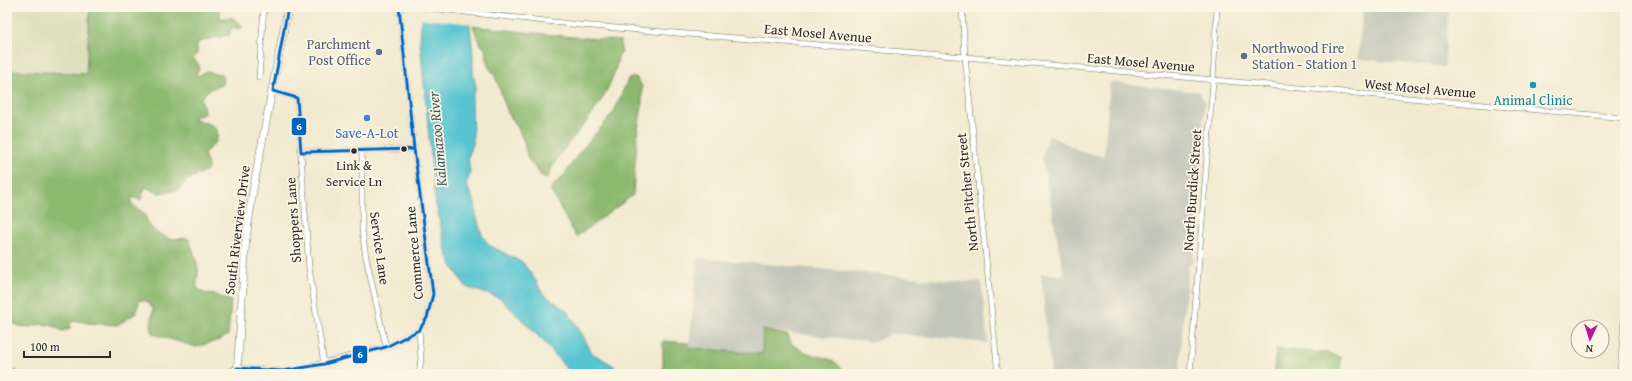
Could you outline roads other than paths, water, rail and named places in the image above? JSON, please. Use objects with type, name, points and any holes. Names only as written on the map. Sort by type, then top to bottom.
[{"type":"street","points":[[259,78],[264,7]]},
{"type":"street","name":"South Riverview Drive","points":[[237,371],[247,233],[253,190],[288,7]]},
{"type":"street","name":"Commerce Lane","points":[[399,7],[414,149],[433,294],[430,312],[419,330]]},
{"type":"street","name":"East Mosel Avenue","points":[[421,7],[580,25],[965,57],[1213,81]]},
{"type":"street","name":"North Pitcher Street","points":[[962,7],[965,57],[998,374]]},
{"type":"street","name":"North Burdick Street","points":[[1190,374],[1213,81],[1217,7]]},
{"type":"street","name":"West Mosel Avenue","points":[[1213,81],[1625,118]]},
{"type":"street","name":"Shoppers Lane","points":[[273,91],[297,98],[308,268],[324,364]]},
{"type":"street","points":[[301,152],[414,149]]},
{"type":"street","name":"Service Lane","points":[[362,151],[362,231],[366,257],[386,347]]},
{"type":"street","points":[[1621,374],[1625,320]]},
{"type":"street","points":[[223,374],[237,371],[283,371],[324,364],[386,347],[419,330],[421,359],[419,374]]},
{"type":"street","points":[[7,371],[52,374]]},
{"type":"water","name":"Kalamazoo River","points":[[422,7],[468,7],[473,55],[473,74],[476,87],[472,97],[473,144],[468,157],[470,174],[466,184],[475,204],[476,215],[482,235],[489,245],[523,263],[536,281],[542,293],[567,311],[581,332],[592,353],[614,366],[621,374],[571,374],[546,344],[500,298],[466,287],[453,267],[446,251],[435,200],[420,41]]},
{"type":"place","name":"Parchment Post Office","points":[[379,52]]},
{"type":"place","name":"Northwood Fire Station - Station 1","points":[[1244,56]]},
{"type":"place","name":"Animal Clinic","points":[[1533,85]]},
{"type":"place","name":"Save-A-Lot","points":[[367,118]]},
{"type":"place","name":"Link & Service Ln","points":[[354,151]]}]
